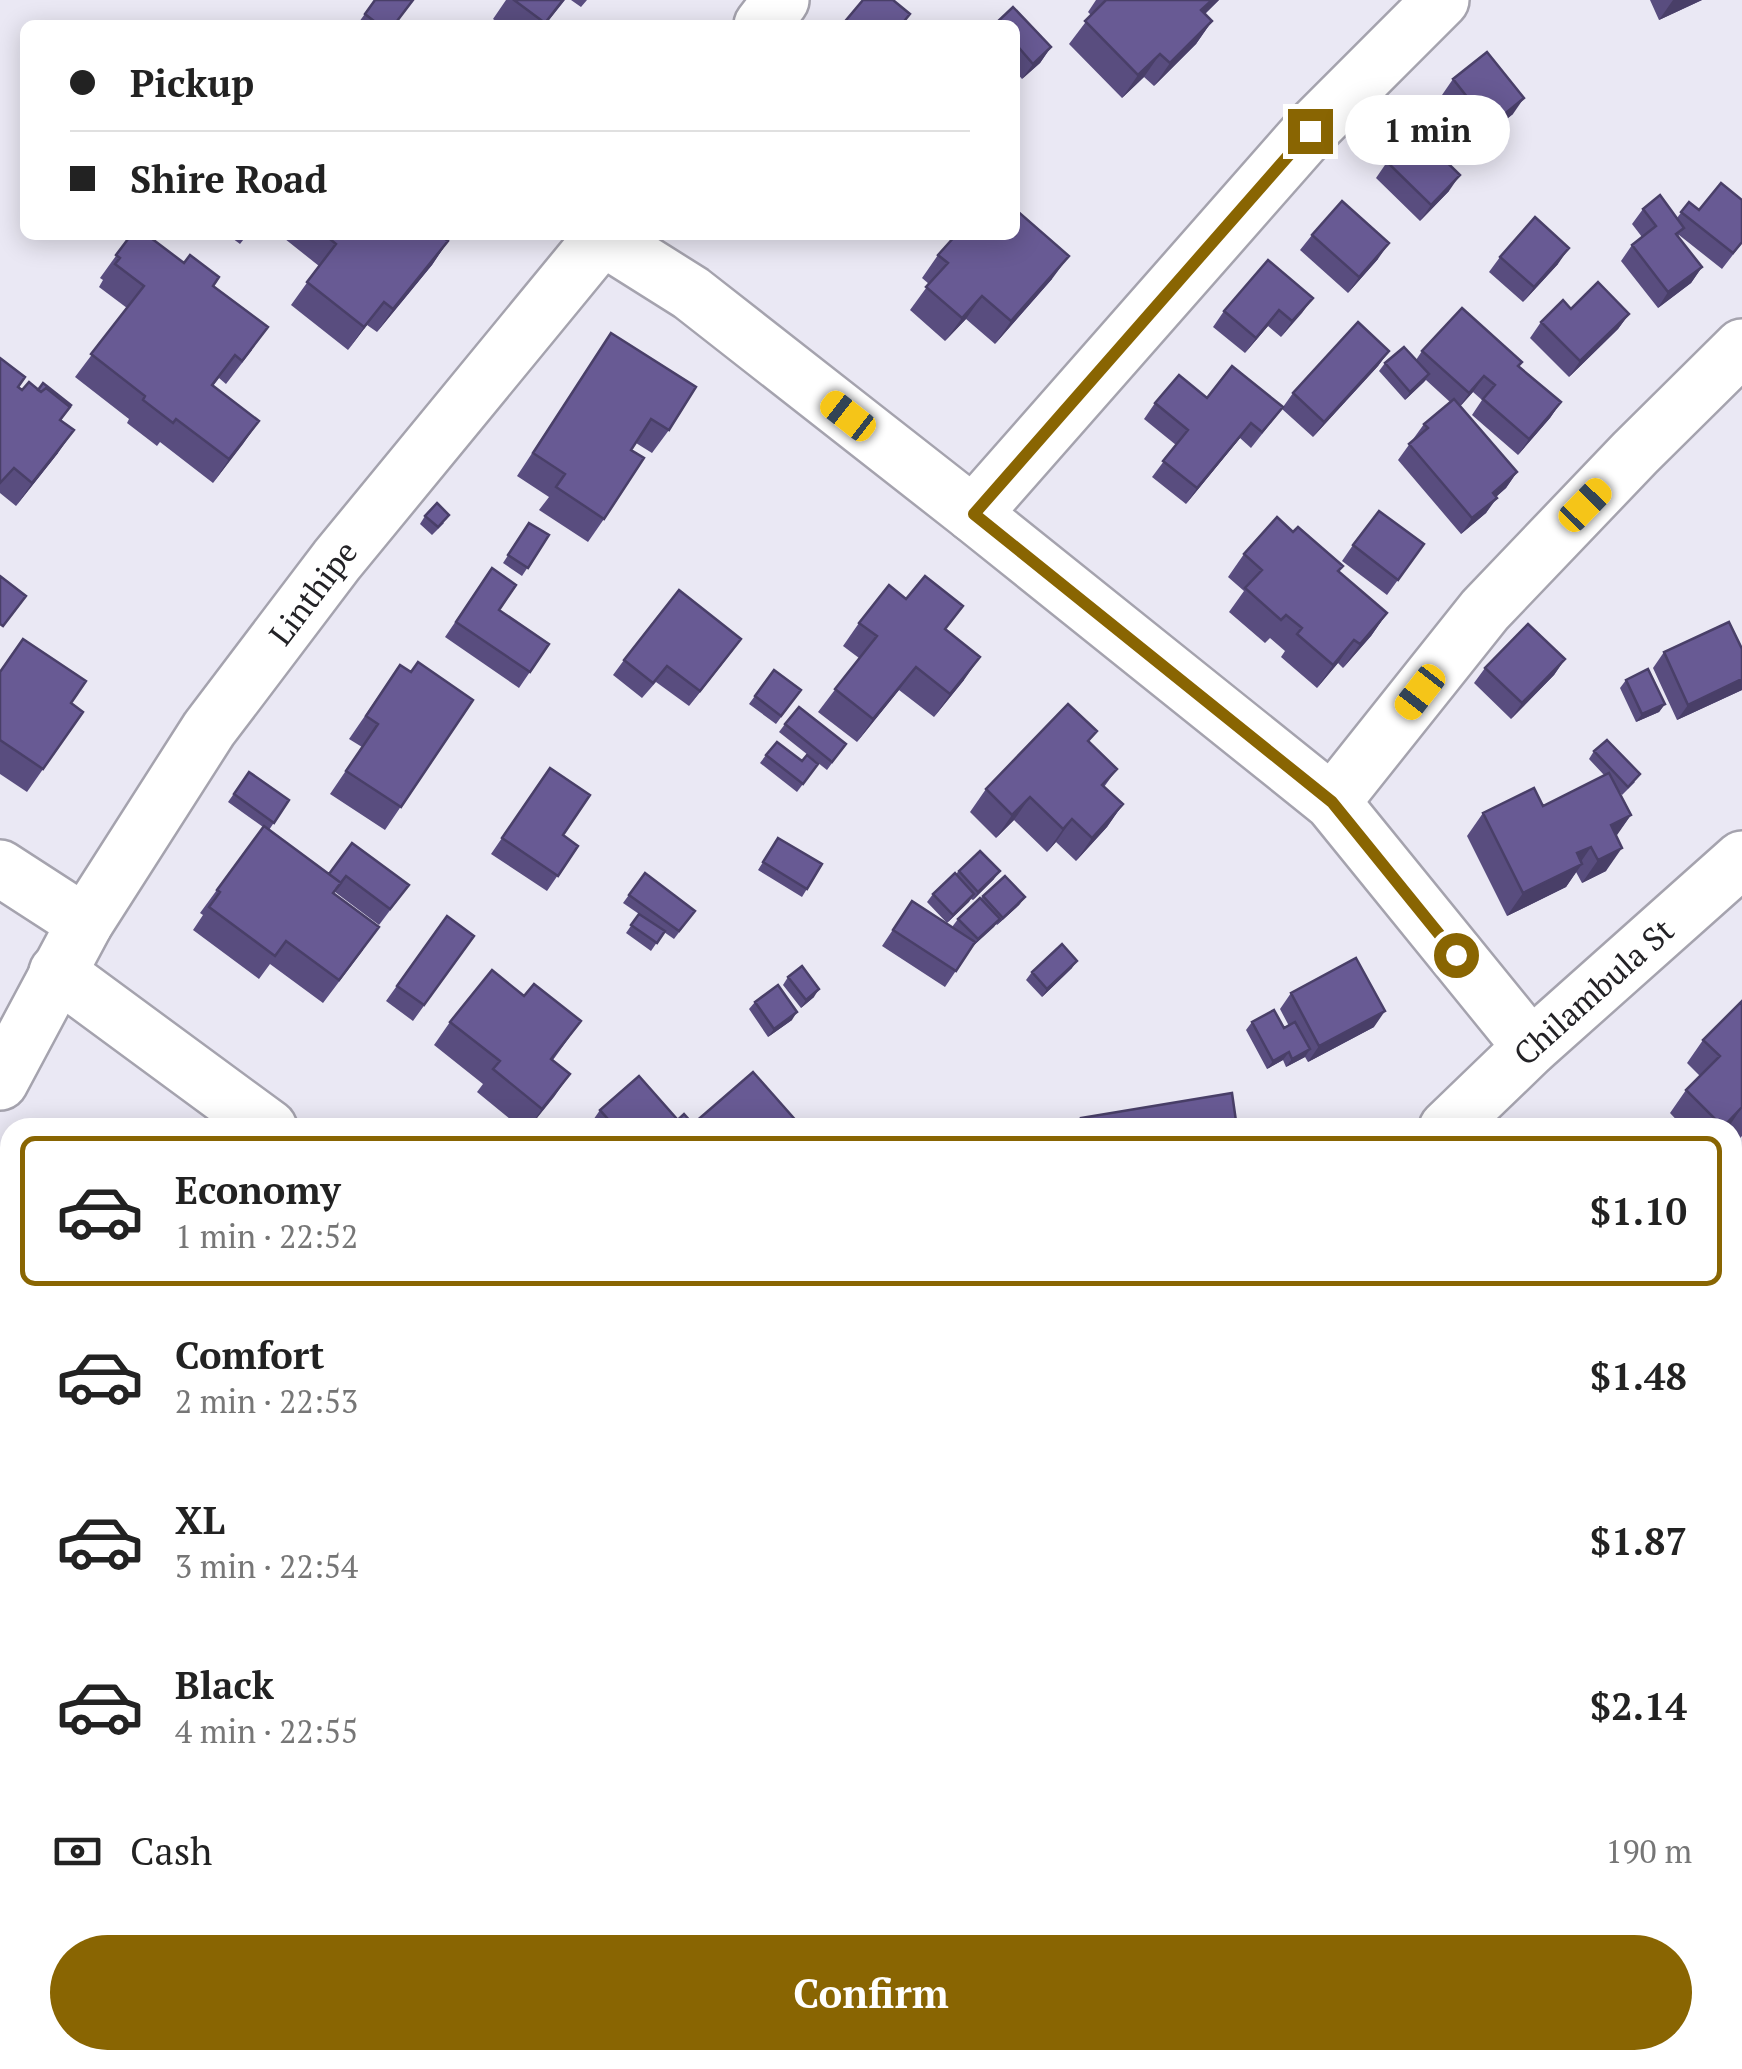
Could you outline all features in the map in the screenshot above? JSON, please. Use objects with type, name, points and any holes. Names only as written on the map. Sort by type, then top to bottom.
[{"type":"street","points":[[766,20],[781,0]]},
{"type":"street","points":[[974,514],[1310,131],[1441,0]]},
{"type":"street","name":"Linthipe","points":[[0,1082],[57,972],[208,729],[337,560],[600,240]]},
{"type":"street","points":[[609,240],[691,292],[1332,802],[1531,1047]]},
{"type":"street","points":[[1332,802],[1485,610],[1634,453],[1742,348]]},
{"type":"street","name":"Chilambula St","points":[[1457,1118],[1742,859]]},
{"type":"street","points":[[0,868],[86,923]]},
{"type":"street","points":[[57,972],[255,1118]]},
{"type":"building","points":[[375,0],[413,0],[398,20],[373,20],[365,14]]},
{"type":"building","points":[[514,0],[563,0],[547,20],[541,20]]},
{"type":"building","points":[[863,0],[893,0],[910,14],[905,20],[846,20]]},
{"type":"building","points":[[1106,0],[1212,0],[1201,10],[1212,21],[1170,63],[1160,54],[1138,75],[1085,21]]},
{"type":"building","points":[[1013,7],[1051,47],[1033,64],[1020,49],[1020,20],[999,20]]},
{"type":"building","points":[[1487,52],[1524,98],[1490,126],[1453,79]]},
{"type":"building","points":[[1416,132],[1460,175],[1431,205],[1387,162]]},
{"type":"building","points":[[1721,183],[1742,200],[1742,242],[1733,253],[1681,212],[1689,202],[1699,210]]},
{"type":"building","points":[[1660,195],[1684,228],[1676,234],[1702,267],[1668,292],[1632,245],[1656,226],[1643,209]]},
{"type":"building","points":[[1342,201],[1389,243],[1359,277],[1312,235]]},
{"type":"building","points":[[1020,213],[1069,256],[1011,321],[982,296],[962,318],[926,287],[948,263],[938,255],[952,240],[1020,240]]},
{"type":"building","points":[[1535,217],[1569,248],[1534,287],[1500,257]]},
{"type":"building","points":[[127,240],[154,240],[184,263],[190,255],[219,277],[213,286],[268,327],[242,361],[235,355],[212,385],[259,421],[229,459],[176,419],[173,423],[91,354],[144,286],[115,264],[120,258],[116,255]]},
{"type":"building","points":[[331,240],[448,241],[393,309],[384,302],[364,327],[307,282],[336,244]]},
{"type":"building","points":[[1268,260],[1313,298],[1292,321],[1279,310],[1256,338],[1224,311]]},
{"type":"building","points":[[1598,282],[1629,314],[1580,361],[1541,322],[1563,300],[1571,309]]},
{"type":"building","points":[[1462,308],[1522,362],[1518,366],[1561,402],[1529,439],[1483,399],[1495,385],[1484,376],[1469,393],[1422,351]]},
{"type":"building","points":[[1358,322],[1389,351],[1324,422],[1293,393]]},
{"type":"building","points":[[611,333],[696,387],[669,430],[651,419],[631,450],[644,458],[604,519],[556,487],[565,474],[533,453]]},
{"type":"building","points":[[1404,347],[1429,374],[1410,392],[1385,363]]},
{"type":"building","points":[[0,358],[25,377],[18,387],[22,390],[29,382],[41,392],[46,388],[70,407],[60,420],[74,430],[32,483],[14,468],[0,483]]},
{"type":"building","points":[[1232,366],[1283,407],[1262,432],[1251,423],[1197,488],[1163,461],[1188,430],[1155,403],[1179,375],[1207,398]]},
{"type":"building","points":[[43,383],[71,405],[46,388],[38,390]]},
{"type":"building","points":[[1454,399],[1517,472],[1493,493],[1497,498],[1472,518],[1409,444],[1428,428],[1424,424]]},
{"type":"building","points":[[437,503],[449,515],[438,527],[425,516]]},
{"type":"building","points":[[1379,511],[1424,544],[1398,580],[1353,545]]},
{"type":"building","points":[[1277,517],[1293,532],[1298,527],[1343,566],[1338,571],[1387,613],[1360,644],[1354,640],[1333,665],[1297,634],[1302,628],[1286,615],[1281,620],[1245,588],[1262,570],[1244,554]]},
{"type":"building","points":[[529,523],[549,535],[528,568],[508,555]]},
{"type":"building","points":[[492,568],[516,585],[499,610],[549,644],[530,672],[456,622]]},
{"type":"building","points":[[0,576],[26,596],[3,626],[0,624]]},
{"type":"building","points":[[925,576],[963,606],[945,629],[980,657],[950,694],[916,667],[873,719],[835,689],[877,636],[859,623],[889,585],[906,599]]},
{"type":"building","points":[[679,590],[741,639],[700,691],[667,666],[653,683],[624,660]]},
{"type":"building","points":[[1729,622],[1742,649],[1742,679],[1688,705],[1664,652]]},
{"type":"building","points":[[1528,624],[1565,659],[1522,703],[1485,668]]},
{"type":"building","points":[[23,639],[86,681],[71,703],[83,712],[43,769],[0,740],[0,672]]},
{"type":"building","points":[[418,662],[473,700],[401,807],[346,771],[378,724],[366,716],[400,665],[411,672]]},
{"type":"building","points":[[1648,669],[1665,704],[1642,714],[1626,680]]},
{"type":"building","points":[[774,670],[801,690],[781,716],[755,696]]},
{"type":"building","points":[[1068,704],[1097,731],[1088,741],[1117,769],[1102,785],[1123,804],[1092,838],[1072,819],[1063,829],[1030,797],[1012,815],[986,789]]},
{"type":"building","points":[[799,707],[846,744],[832,762],[785,724]]},
{"type":"building","points":[[1607,740],[1640,774],[1628,787],[1594,751]]},
{"type":"building","points":[[777,742],[802,761],[807,755],[818,764],[803,784],[766,755]]},
{"type":"building","points":[[550,768],[590,795],[563,835],[578,846],[558,876],[502,838]]},
{"type":"building","points":[[249,772],[289,800],[274,823],[234,794]]},
{"type":"building","points":[[1609,773],[1631,815],[1611,825],[1622,848],[1598,860],[1591,847],[1577,853],[1582,864],[1523,893],[1483,813],[1534,788],[1543,806]]},
{"type":"building","points":[[264,826],[341,883],[333,893],[379,927],[339,980],[286,941],[275,956],[209,907]]},
{"type":"building","points":[[778,838],[822,864],[807,889],[763,862]]},
{"type":"building","points":[[352,843],[409,885],[390,909],[346,876],[341,883],[329,874]]},
{"type":"building","points":[[980,851],[1000,871],[978,892],[959,871]]},
{"type":"building","points":[[645,873],[695,911],[679,931],[629,895]]},
{"type":"building","points":[[955,873],[974,894],[953,915],[933,894]]},
{"type":"building","points":[[1005,876],[1025,897],[1003,918],[983,896]]},
{"type":"building","points":[[980,898],[1000,919],[978,939],[958,919]]},
{"type":"building","points":[[912,901],[975,942],[956,971],[893,930]]},
{"type":"building","points":[[639,914],[665,931],[657,943],[631,925]]},
{"type":"building","points":[[447,916],[474,936],[424,1005],[397,986]]},
{"type":"building","points":[[1062,944],[1077,961],[1047,989],[1032,972]]},
{"type":"building","points":[[1356,958],[1385,1011],[1319,1046],[1291,993]]},
{"type":"building","points":[[802,966],[819,989],[806,1000],[788,977]]},
{"type":"building","points":[[492,970],[524,996],[534,984],[581,1021],[551,1059],[570,1074],[542,1109],[493,1069],[500,1061],[450,1022]]},
{"type":"building","points":[[778,985],[797,1012],[774,1029],[755,1002]]},
{"type":"building","points":[[1742,1001],[1742,1107],[1732,1118],[1714,1118],[1686,1090],[1720,1056],[1703,1040]]},
{"type":"building","points":[[1274,1010],[1284,1028],[1295,1022],[1310,1049],[1292,1059],[1289,1052],[1273,1061],[1252,1022]]},
{"type":"building","points":[[753,1072],[794,1118],[700,1118]]},
{"type":"building","points":[[639,1076],[676,1118],[607,1118],[600,1110]]},
{"type":"building","points":[[1232,1093],[1236,1118],[1081,1118]]},
{"type":"route","points":[[1310,131],[974,514],[1332,802],[1456,955]]}]
